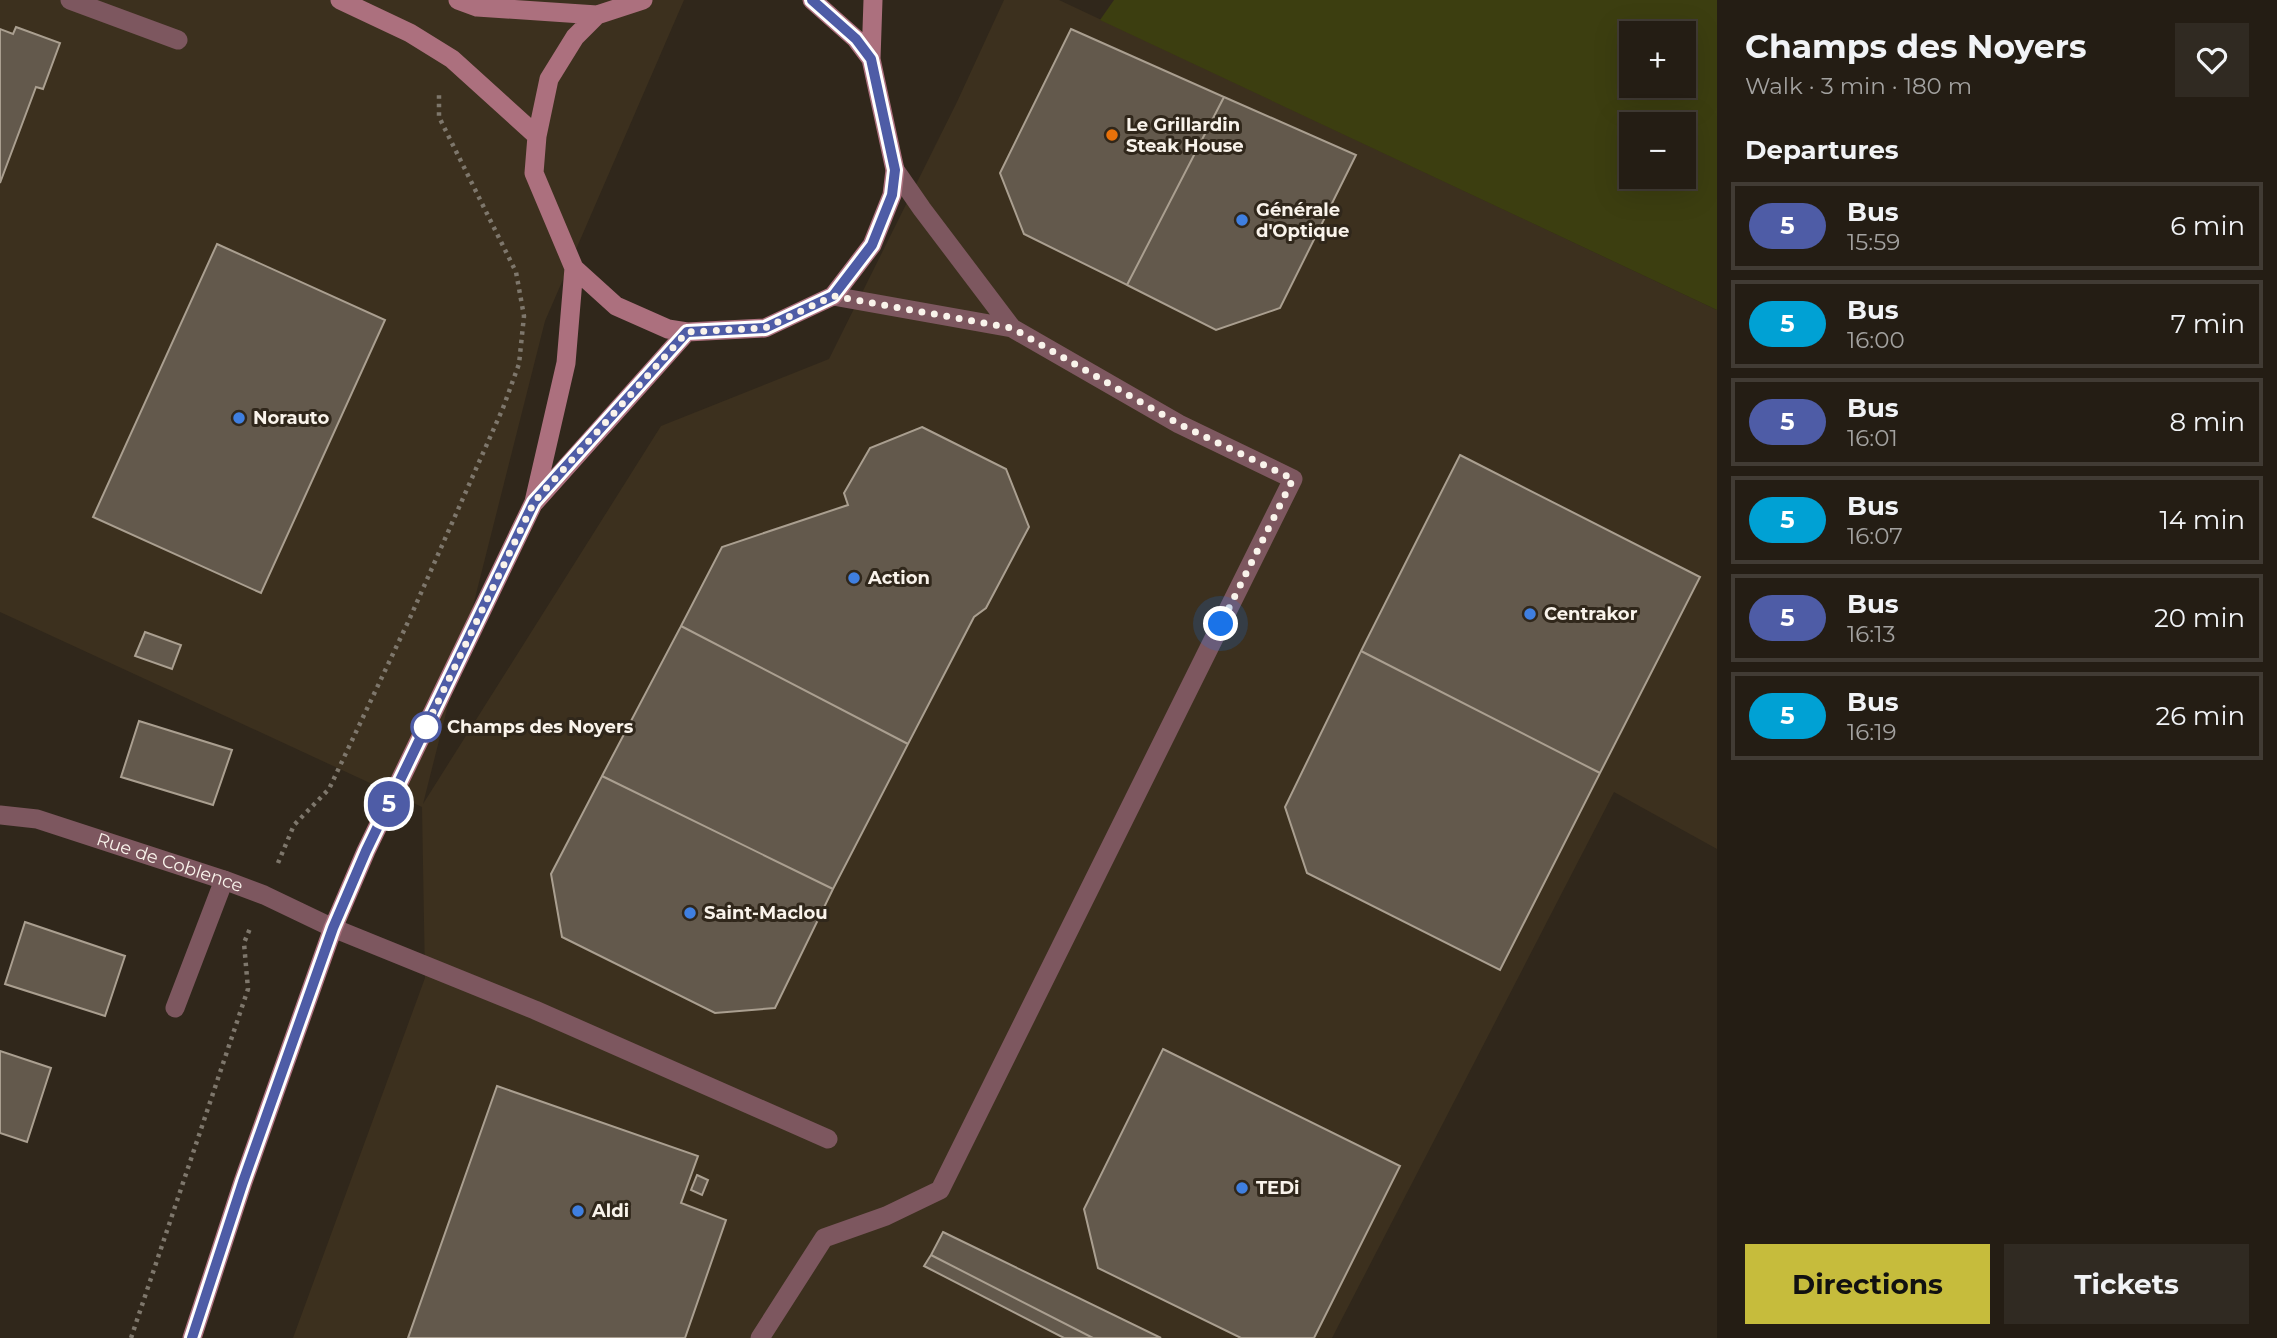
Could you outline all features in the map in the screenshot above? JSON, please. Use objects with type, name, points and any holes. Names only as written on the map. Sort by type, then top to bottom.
[{"type":"main road","points":[[340,0],[410,33],[452,59],[537,136]]},
{"type":"main road","points":[[458,0],[477,7],[597,15],[643,0]]},
{"type":"main road","points":[[812,0],[856,39],[871,59]]},
{"type":"main road","points":[[597,15],[575,37],[549,79],[537,136],[534,173],[574,268],[616,306],[668,329],[687,332],[765,328],[833,296],[872,245],[892,195],[895,170],[871,59],[873,0]]},
{"type":"main road","points":[[192,1338],[243,1182],[333,928],[366,851],[534,502],[566,363],[574,268]]},
{"type":"main road","points":[[534,502],[687,332]]},
{"type":"street","points":[[70,0],[119,8],[178,40]]},
{"type":"street","points":[[895,170],[1012,328]]},
{"type":"street","points":[[760,1338],[824,1238],[886,1216],[940,1190],[1293,479],[1179,424],[1012,328],[833,296]]},
{"type":"street","name":"Rue de Coblence","points":[[0,815],[37,820],[264,895],[333,928],[535,1010],[828,1139]]},
{"type":"street","points":[[175,1008],[224,880]]},
{"type":"path","points":[[131,1338],[248,989],[244,943],[295,825],[329,789],[409,620],[503,408],[519,364],[524,316],[516,272],[439,117],[438,84],[452,59]]},
{"type":"shaded area","points":[[0,0],[684,0],[545,321],[423,804],[661,426],[829,359],[957,102],[1004,0],[1059,0],[1717,310],[1717,849],[1614,792],[1332,1338],[293,1338],[425,978],[422,807],[0,612]]},
{"type":"shaded area","points":[[1114,0],[1717,0],[1717,310],[1100,20]]},
{"type":"building","points":[[16,27],[60,43],[43,89],[36,87],[0,183],[0,29],[13,34]]},
{"type":"building","name":"Le Grillardin Steak House","points":[[1071,29],[1224,97],[1127,285],[1024,234],[1000,173]]},
{"type":"building","name":"Générale d'Optique","points":[[1224,97],[1356,155],[1280,308],[1216,330],[1127,285]]},
{"type":"building","name":"Norauto","points":[[217,244],[385,320],[261,593],[93,517]]},
{"type":"building","name":"Action","points":[[922,427],[1006,469],[1029,527],[986,608],[974,617],[908,744],[681,626],[722,547],[848,505],[844,493],[870,448]]},
{"type":"building","name":"Centrakor","points":[[1460,455],[1700,577],[1600,773],[1361,651]]},
{"type":"building","points":[[681,626],[908,744],[833,889],[602,776]]},
{"type":"building","points":[[145,632],[181,645],[172,669],[135,656]]},
{"type":"building","points":[[1361,651],[1600,773],[1500,970],[1307,873],[1285,807]]},
{"type":"building","points":[[139,721],[232,750],[213,805],[121,777]]},
{"type":"building","name":"Saint-Maclou","points":[[602,776],[833,889],[775,1008],[715,1013],[562,937],[551,874]]},
{"type":"building","points":[[25,922],[125,956],[105,1016],[5,984]]},
{"type":"building","name":"TEDi","points":[[1163,1049],[1400,1166],[1314,1338],[1241,1338],[1098,1268],[1084,1209]]},
{"type":"building","points":[[0,1051],[51,1068],[27,1142],[0,1133]]},
{"type":"building","name":"Aldi","points":[[497,1086],[698,1156],[681,1203],[726,1220],[685,1338],[408,1338]]},
{"type":"building","points":[[697,1175],[708,1180],[702,1195],[691,1190]]},
{"type":"building","points":[[943,1232],[1161,1338],[1093,1338],[931,1255]]},
{"type":"building","points":[[931,1255],[1093,1338],[1064,1338],[924,1266]]},
{"type":"bus line","name":"5","points":[[192,1338],[243,1182],[333,928],[366,851],[534,502],[687,332],[765,328],[805,311],[833,296],[872,245],[892,195],[895,170],[871,59],[856,39],[812,0]]},
{"type":"place","name":"Le Grillardin Steak House","points":[[1112,135]]},
{"type":"place","name":"Générale d'Optique","points":[[1242,220]]},
{"type":"place","name":"Norauto","points":[[239,418]]},
{"type":"place","name":"Action","points":[[854,578]]},
{"type":"place","name":"Centrakor","points":[[1530,614]]},
{"type":"place","name":"Champs des Noyers","points":[[426,727]]},
{"type":"place","name":"Saint-Maclou","points":[[690,913]]},
{"type":"place","name":"TEDi","points":[[1242,1188]]},
{"type":"place","name":"Aldi","points":[[578,1211]]},
{"type":"route","points":[[426,727],[424,731],[534,502],[687,332],[765,328],[833,296],[1012,328],[1179,424],[1293,479],[1221,624]]}]
